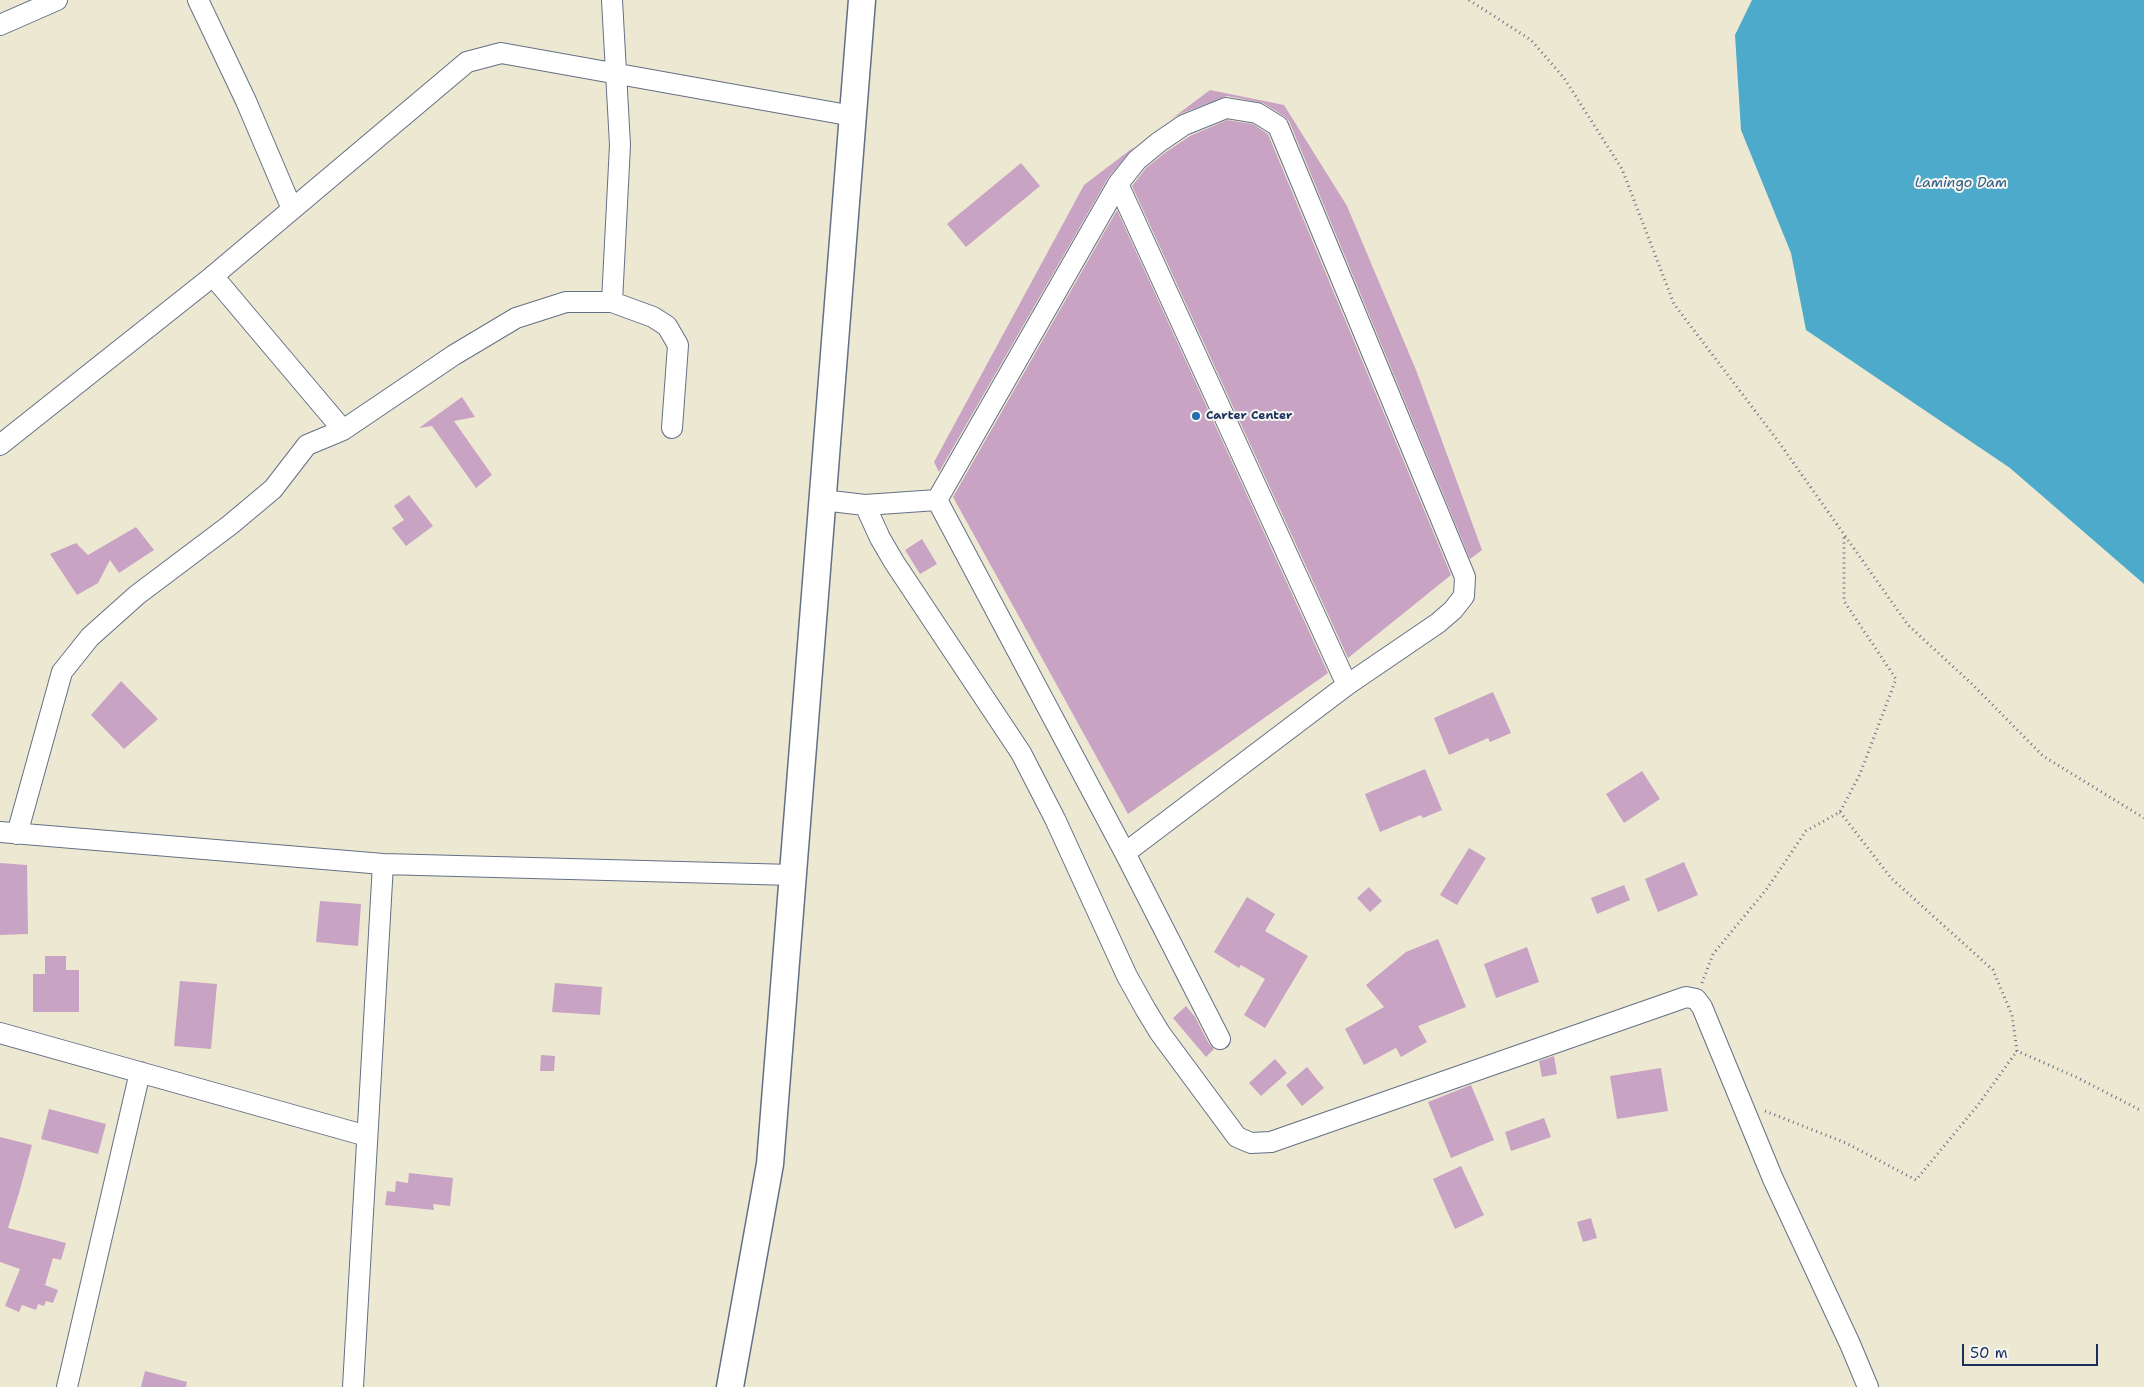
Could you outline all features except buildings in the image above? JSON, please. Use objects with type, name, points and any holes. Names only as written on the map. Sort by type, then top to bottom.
[{"type":"main road","points":[[730,1387],[770,1164],[862,0]]},
{"type":"street","points":[[0,25],[57,0]]},
{"type":"street","points":[[198,0],[246,101],[292,208]]},
{"type":"street","points":[[612,0],[620,145],[612,302]]},
{"type":"street","points":[[0,445],[213,276],[467,62],[501,53],[853,116]]},
{"type":"street","points":[[938,500],[1118,184],[1137,160],[1184,125],[1226,108],[1257,113],[1278,126],[1466,577],[1464,596],[1453,610],[1438,623],[1347,685],[1125,853]]},
{"type":"street","points":[[1118,184],[1347,685]]},
{"type":"street","points":[[213,276],[343,430]]},
{"type":"street","points":[[672,428],[678,345],[667,326],[653,317],[612,302],[566,302],[516,318],[454,356],[343,430],[307,445],[273,489],[230,525],[137,595],[90,638],[62,672],[9,833],[383,864],[793,874]]},
{"type":"street","points":[[822,500],[865,505],[938,500]]},
{"type":"street","points":[[938,500],[1125,853],[1220,1039]]},
{"type":"street","points":[[865,505],[880,538],[894,562],[1022,753],[1055,819],[1127,976],[1160,1033],[1237,1138],[1251,1143],[1270,1142],[1686,996],[1696,999],[1702,1007],[1773,1179],[1868,1387]]},
{"type":"street","points":[[353,1387],[383,864]]},
{"type":"street","points":[[0,1033],[367,1136]]},
{"type":"street","points":[[67,1387],[140,1072]]},
{"type":"path","points":[[1469,0],[1531,40],[1564,78],[1622,169],[1674,304],[1778,441],[1908,624],[1973,685],[2043,756],[2144,818]]},
{"type":"path","points":[[1696,999],[1713,954],[1766,890],[1806,831],[1840,812],[1860,774],[1896,679],[1844,601],[1844,535]]},
{"type":"path","points":[[1740,1101],[1846,1143],[1916,1180],[1978,1105],[2017,1051],[2012,1015],[1993,970],[1891,878],[1840,812]]},
{"type":"path","points":[[2017,1051],[2076,1077],[2142,1111]]},
{"type":"water","name":"Lamingo Dam","points":[[1752,0],[2144,0],[2144,584],[2010,468],[1806,330],[1791,253],[1741,130],[1735,35]]},
{"type":"place","name":"Carter Center","points":[[1196,416]]}]
